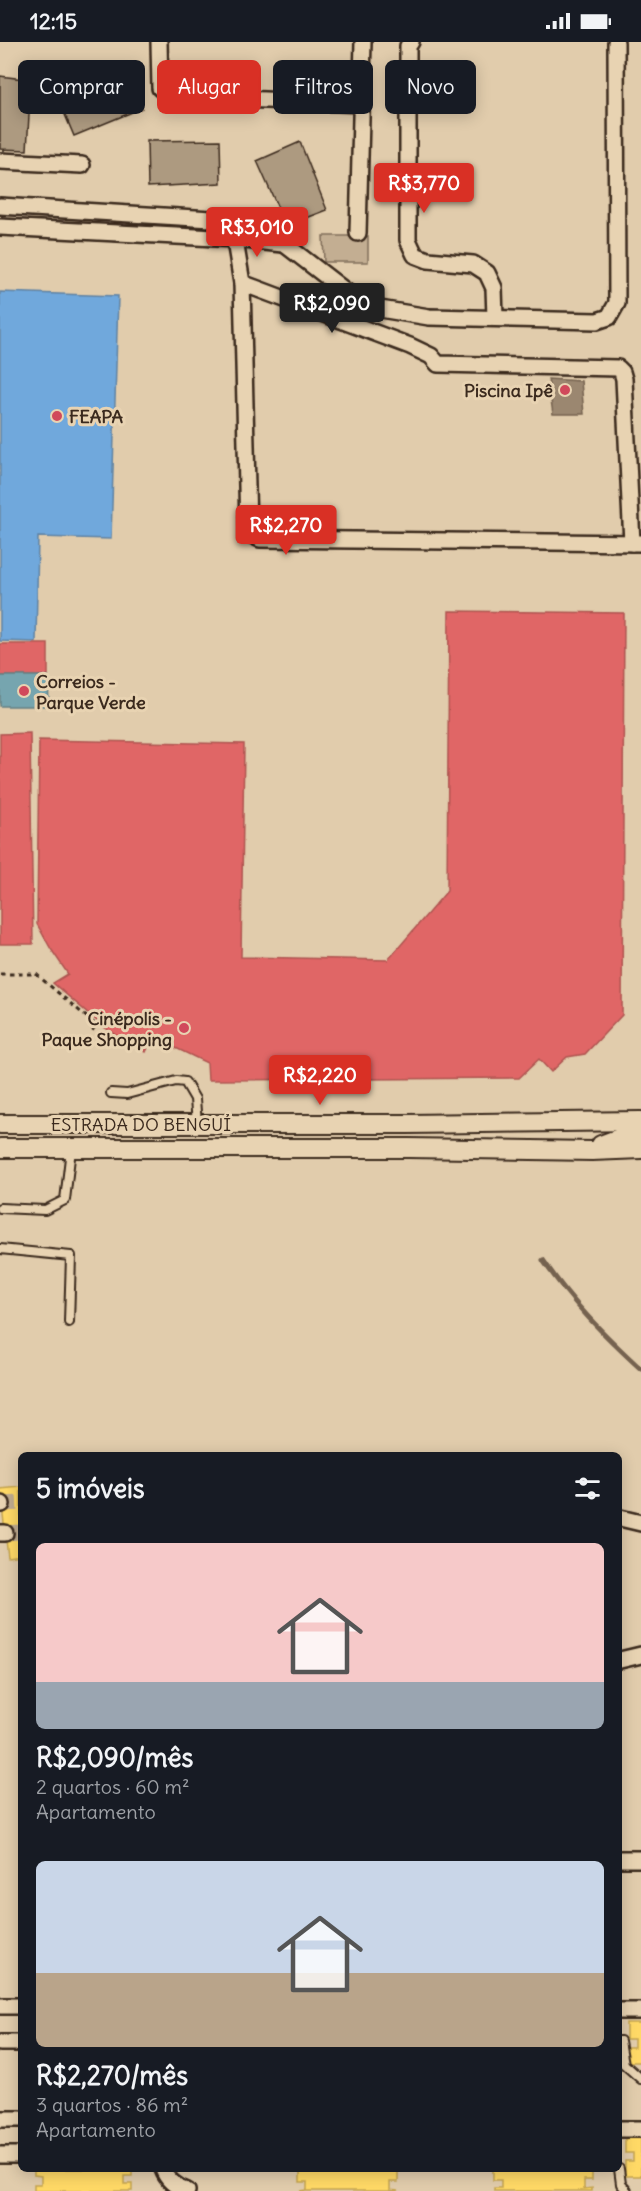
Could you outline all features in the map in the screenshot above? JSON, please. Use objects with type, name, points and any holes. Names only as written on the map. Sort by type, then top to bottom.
[{"type":"street","points":[[159,42],[160,88],[169,96],[273,100]]},
{"type":"street","points":[[363,42],[363,60]]},
{"type":"street","points":[[411,42],[408,46],[408,240],[415,255],[428,260],[473,264],[487,273],[494,288],[495,318]]},
{"type":"street","points":[[0,206],[228,220],[265,229],[353,297],[380,309],[429,318],[597,321],[609,317],[617,303],[616,42]]},
{"type":"street","points":[[358,233],[362,114]]},
{"type":"street","points":[[0,161],[82,165]]},
{"type":"street","points":[[228,220],[242,283],[248,527],[252,535],[260,539],[637,543],[624,379],[618,368],[438,364],[431,356],[410,346],[242,283]]},
{"type":"street","points":[[0,227],[234,239],[284,244]]},
{"type":"street","name":"ESTRADA DO BENGUÍ","points":[[0,1124],[408,1124],[641,1121]]},
{"type":"street","points":[[408,1124],[410,1148]]},
{"type":"street","points":[[592,1151],[609,1141],[625,1136],[641,1136]]},
{"type":"street","name":"ESTRADA DO BENGUÍ","points":[[0,1148],[410,1148],[592,1151],[641,1149]]},
{"type":"street","points":[[622,1518],[641,1522]]},
{"type":"street","points":[[622,1660],[641,1655]]},
{"type":"street","points":[[622,1859],[641,1859]]},
{"type":"street","points":[[0,2006],[18,2006]]},
{"type":"street","points":[[622,2013],[641,2011]]},
{"type":"street","points":[[0,2043],[18,2043]]},
{"type":"street","points":[[0,2119],[18,2119]]},
{"type":"street","points":[[622,2129],[641,2129]]},
{"type":"street","points":[[0,2155],[18,2155]]},
{"type":"street","points":[[164,2172],[172,2182],[187,2191]]},
{"type":"lane","points":[[74,210],[75,231]]},
{"type":"lane","points":[[111,1093],[127,1094],[176,1081],[185,1082],[195,1099],[197,1124]]},
{"type":"lane","points":[[0,1208],[45,1210],[65,1200],[71,1148]]},
{"type":"lane","points":[[0,1249],[71,1256],[69,1322]]},
{"type":"lane","points":[[622,2052],[624,2064],[641,2079]]},
{"type":"lane","points":[[619,2172],[621,2184],[627,2191]]},
{"type":"path","points":[[0,974],[36,974],[96,1025],[92,1031]]},
{"type":"shaded area","points":[[323,236],[368,236],[368,262],[324,262]]},
{"type":"shaded area","name":"Piscina Ipê","points":[[548,379],[581,381],[584,414],[553,414]]},
{"type":"building: Moradias","points":[[18,1487],[18,1555],[8,1557],[0,1489]]},
{"type":"building: Moradias","points":[[626,2023],[641,2023],[641,2062],[626,2062],[626,2047],[634,2047],[634,2039],[626,2039]]},
{"type":"building: Moradias","points":[[625,2137],[641,2137],[641,2176],[625,2176],[625,2161],[633,2161],[633,2153],[625,2153]]},
{"type":"building: Moradias","points":[[34,2172],[132,2172],[132,2176],[124,2176],[124,2184],[132,2184],[132,2191],[34,2191],[34,2184],[41,2184],[41,2176],[34,2175]]},
{"type":"building: Moradias","points":[[300,2172],[398,2172],[398,2182],[390,2182],[390,2190],[398,2191],[300,2191],[307,2190],[307,2182],[300,2182]]},
{"type":"building: Moradias","points":[[493,2172],[592,2172],[592,2180],[584,2180],[584,2189],[592,2188],[592,2191],[494,2191],[494,2188],[501,2188],[501,2180],[493,2180]]},
{"type":"building: Comércio","points":[[449,611],[624,613],[622,1015],[585,1054],[567,1057],[551,1072],[539,1059],[519,1078],[208,1080],[207,1063],[153,1037],[146,1052],[129,1044],[104,1027],[53,983],[68,974],[37,924],[39,740],[244,744],[241,957],[388,960],[447,891]]},
{"type":"building: Comércio","points":[[0,644],[48,644],[48,676],[0,676]]},
{"type":"building: Comércio","points":[[30,733],[33,944],[0,944],[0,734]]},
{"type":"building: Escolas","name":"FEAPA","points":[[0,292],[118,296],[111,539],[38,537],[36,642],[0,641]]},
{"type":"building: Público","name":"Correios - Parque Verde","points":[[0,676],[48,676],[49,706],[0,706]]},
{"type":"building: Outros","points":[[0,76],[18,78],[18,114],[29,114],[27,150],[0,149]]},
{"type":"building: Outros","points":[[65,114],[127,114],[74,136]]},
{"type":"building: Outros","points":[[220,140],[221,183],[148,187],[147,141]]},
{"type":"building: Outros","points":[[300,142],[327,210],[286,226],[257,161]]},
{"type":"waterway","points":[[543,1260],[589,1318],[641,1369]]},
{"type":"tunnel","points":[[2,1504],[18,1503]]},
{"type":"tunnel","points":[[5,1533],[18,1532]]},
{"type":"place","name":"Piscina Ipê","points":[[565,390]]},
{"type":"place","name":"FEAPA","points":[[57,416]]},
{"type":"place","name":"Correios - Parque Verde","points":[[24,691]]},
{"type":"place","name":"Cinépolis - Paque Shopping","points":[[184,1028]]}]
